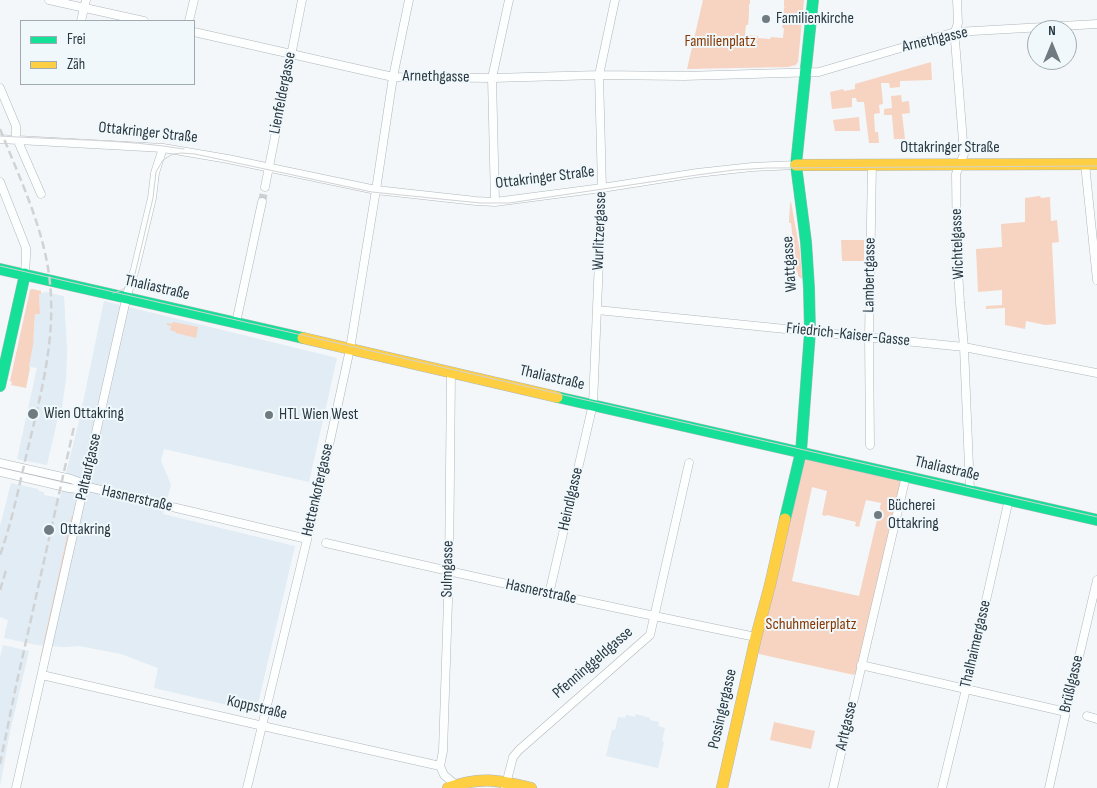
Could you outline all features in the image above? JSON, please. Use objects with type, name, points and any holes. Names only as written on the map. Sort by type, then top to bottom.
[{"type":"main road","points":[[806,73],[813,0]]},
{"type":"main road","name":"Wattgasse","points":[[802,452],[810,332],[806,251],[796,165],[806,73]]},
{"type":"main road","name":"Ottakringer Straße","points":[[796,165],[1091,164]]},
{"type":"main road","name":"Thaliastraße","points":[[0,268],[1097,520]]},
{"type":"main road","points":[[0,386],[25,274]]},
{"type":"main road","points":[[756,637],[802,452]]},
{"type":"main road","name":"Possingergasse","points":[[722,788],[756,637]]},
{"type":"main road","points":[[452,786],[486,779],[506,785],[531,788]]},
{"type":"street","points":[[49,0],[85,4],[141,20]]},
{"type":"street","points":[[189,20],[194,0]]},
{"type":"street","name":"Lienfeldergasse","points":[[265,187],[302,0]]},
{"type":"street","name":"Hettenkofergasse","points":[[246,788],[307,539],[350,349],[393,77],[409,0]]},
{"type":"street","points":[[495,202],[492,78],[509,0]]},
{"type":"street","name":"Wurlitzergasse","points":[[592,404],[602,188],[599,75],[615,0]]},
{"type":"street","name":"Wichtelgasse","points":[[956,0],[958,23],[955,40],[964,154],[956,174],[960,303],[964,347],[970,490]]},
{"type":"street","points":[[81,20],[85,4]]},
{"type":"street","name":"Arnethgasse","points":[[195,32],[393,77],[492,78],[599,75],[684,76],[819,72],[955,32],[1097,24]]},
{"type":"street","points":[[0,88],[16,126],[16,138],[41,194]]},
{"type":"street","name":"Ottakringer Straße","points":[[0,139],[16,138],[163,148],[376,190],[495,202],[697,173],[752,167],[796,165]]},
{"type":"street","name":"Paltaufgasse","points":[[16,788],[126,297],[135,269],[152,198],[155,173],[163,148]]},
{"type":"street","name":"Lambertgasse","points":[[870,445],[869,338],[872,164]]},
{"type":"street","points":[[1091,164],[1097,280]]},
{"type":"street","points":[[0,182],[26,248],[25,274]]},
{"type":"street","points":[[236,323],[262,202]]},
{"type":"street","name":"Friedrich-Kaiser-Gasse","points":[[597,310],[964,347],[1097,373]]},
{"type":"street","name":"Sulmgasse","points":[[440,766],[444,751],[449,571],[451,372]]},
{"type":"street","name":"Heindlgasse","points":[[549,594],[592,404]]},
{"type":"street","name":"Pfenninggeldgasse","points":[[506,785],[513,757],[519,750],[650,635],[689,463]]},
{"type":"street","name":"Hasnerstraße","points":[[0,464],[71,479],[84,486],[307,539]]},
{"type":"street","name":"Hasnerstraße","points":[[0,472],[68,488],[78,489],[84,486]]},
{"type":"street","points":[[906,476],[861,665],[1066,712]]},
{"type":"street","name":"Thalhaimergasse","points":[[942,788],[1009,499]]},
{"type":"street","name":"Hasnerstraße","points":[[326,543],[654,617],[756,637]]},
{"type":"street","name":"Brüßlgasse","points":[[1049,788],[1097,580]]},
{"type":"street","name":"Arltgasse","points":[[833,788],[861,665]]},
{"type":"street","name":"Koppstraße","points":[[42,675],[440,766]]},
{"type":"street","points":[[1086,716],[1097,719]]},
{"type":"street","points":[[440,766],[452,786]]},
{"type":"shaded area","points":[[46,292],[64,297],[67,349],[66,379],[62,407],[47,465],[17,459],[37,368],[29,368],[35,314],[40,314],[39,294]]},
{"type":"shaded area","points":[[104,301],[337,358],[309,482],[164,449],[161,461],[171,485],[163,514],[295,546],[256,712],[245,710],[244,712],[236,710],[236,707],[154,688],[158,668],[121,654],[79,646],[37,645],[4,638],[8,620],[0,617],[0,526],[11,483],[38,489],[44,492],[44,495],[60,498],[80,417]]},
{"type":"shaded area","points":[[3,645],[29,651],[10,732],[0,786],[0,657]]},
{"type":"shaded area","points":[[636,714],[659,722],[658,726],[665,728],[658,768],[606,756],[612,730],[615,730],[618,717],[625,718],[626,715],[635,717]]},
{"type":"green space","name":"Familienplatz","points":[[703,0],[750,0],[748,5],[748,25],[746,25],[745,35],[770,39],[771,37],[783,38],[784,28],[782,28],[783,24],[786,24],[786,21],[783,20],[784,0],[804,0],[798,62],[796,65],[788,67],[687,69]]},
{"type":"green space","points":[[931,62],[932,80],[900,81],[900,87],[890,88],[889,83],[881,83],[883,104],[879,105],[880,113],[874,114],[875,132],[878,132],[879,143],[869,143],[864,102],[857,102],[856,98],[852,98],[852,107],[832,109],[830,92],[855,89],[855,84]]},
{"type":"green space","points":[[901,95],[902,102],[909,101],[910,113],[902,114],[905,139],[894,139],[892,115],[884,115],[884,109],[892,108],[891,96]]},
{"type":"green space","points":[[859,117],[860,131],[835,131],[833,120]]},
{"type":"green space","points":[[1040,196],[1041,198],[1050,197],[1051,221],[1057,220],[1059,242],[1052,243],[1056,324],[1045,325],[1026,321],[1025,329],[1005,325],[1005,308],[986,309],[986,306],[1002,305],[1002,290],[978,292],[976,249],[1002,247],[1001,224],[1025,222],[1025,198]]},
{"type":"green space","points":[[791,202],[800,252],[802,279],[798,276],[792,259],[795,259],[791,223],[789,223]]},
{"type":"green space","points":[[841,240],[864,240],[864,261],[842,261]]},
{"type":"green space","points":[[30,290],[41,291],[41,294],[39,294],[40,314],[35,314],[33,345],[26,388],[11,385],[12,382],[10,381]]},
{"type":"green space","points":[[173,322],[198,327],[196,338],[170,330],[171,326],[167,325],[167,323],[172,324]]},
{"type":"green space","name":"Schuhmeierplatz","points":[[801,452],[906,476],[861,665],[854,675],[759,654],[756,637]],"holes":[[[812,487],[827,491],[822,515],[856,522],[855,526],[859,527],[866,500],[881,503],[859,596],[792,581]]]},
{"type":"green space","points":[[72,516],[75,517],[43,659],[40,659],[71,518]]},
{"type":"green space","points":[[774,722],[815,731],[811,749],[770,740]]},
{"type":"tunnel","points":[[262,202],[265,187]]},
{"type":"tram line","points":[[0,136],[115,142],[184,149]]},
{"type":"tram line","points":[[113,293],[120,291],[126,286],[135,274],[153,198],[156,172],[163,160],[173,154],[195,154],[372,192],[480,203],[509,203],[697,175],[767,168],[1097,166]]},
{"type":"tram line","points":[[0,266],[1097,517]]},
{"type":"railway","points":[[0,129],[40,232],[51,290],[50,335],[44,379],[13,514],[0,555]]},
{"type":"railway","points":[[0,764],[74,427]]},
{"type":"railway","points":[[0,590],[7,567]]},
{"type":"traffic: fast","points":[[785,519],[801,452],[810,332],[806,242],[796,165],[813,0]]},
{"type":"traffic: fast","points":[[0,269],[303,338]]},
{"type":"traffic: fast","points":[[0,386],[25,274]]},
{"type":"traffic: fast","points":[[557,397],[1097,520]]},
{"type":"traffic: slow","points":[[796,165],[1097,164]]},
{"type":"traffic: slow","points":[[303,338],[557,397]]},
{"type":"traffic: slow","points":[[722,788],[785,519]]},
{"type":"traffic: slow","points":[[448,788],[459,784],[489,780],[531,788]]},
{"type":"place","name":"Familienkirche","points":[[766,19]]},
{"type":"place","name":"Wien Ottakring","points":[[33,414]]},
{"type":"place","name":"HTL Wien West","points":[[269,415]]},
{"type":"place","name":"Bücherei Ottakring","points":[[878,515]]},
{"type":"place","name":"Ottakring","points":[[49,530]]}]
